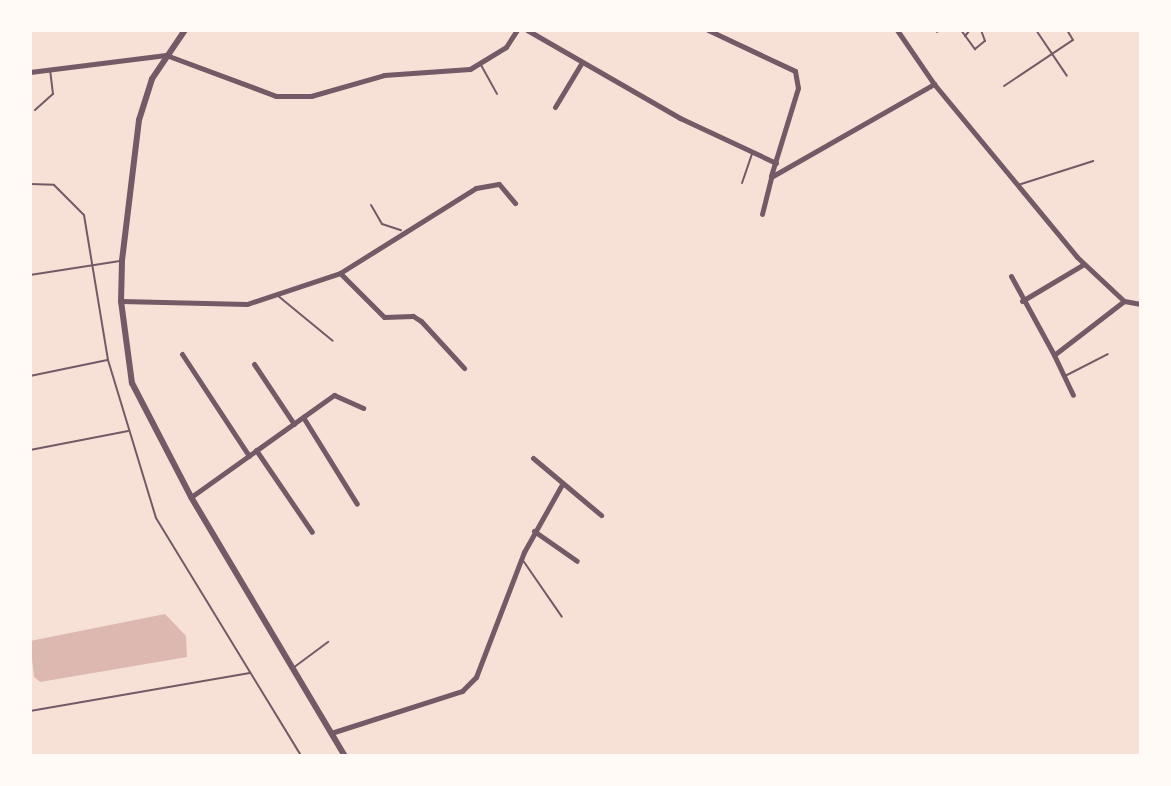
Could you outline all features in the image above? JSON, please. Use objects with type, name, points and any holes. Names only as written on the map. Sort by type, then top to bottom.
[{"type":"street","points":[[185,30],[166,55],[139,120],[122,261],[121,301],[135,394],[191,497],[345,756]]},
{"type":"street","points":[[30,72],[166,55],[276,96],[311,96],[384,75],[464,70],[480,64],[506,47],[517,30]]},
{"type":"street","points":[[527,30],[680,118],[776,163]]},
{"type":"street","points":[[708,30],[795,71],[798,88],[762,214]]},
{"type":"street","points":[[898,31],[934,84],[1084,264],[1124,301],[1141,304]]},
{"type":"street","points":[[555,107],[582,62]]},
{"type":"street","points":[[771,177],[934,84]]},
{"type":"street","points":[[121,301],[247,304],[340,273],[405,234],[451,199],[487,184],[505,188],[515,203]]},
{"type":"street","points":[[1022,301],[1084,264]]},
{"type":"street","points":[[340,273],[384,317],[413,316],[421,321],[464,368]]},
{"type":"street","points":[[1011,276],[1073,395]]},
{"type":"street","points":[[1054,355],[1124,301]]},
{"type":"street","points":[[182,354],[249,456]]},
{"type":"street","points":[[254,364],[294,424]]},
{"type":"street","points":[[191,497],[334,395],[363,408]]},
{"type":"street","points":[[303,417],[357,504]]},
{"type":"street","points":[[256,450],[312,532]]},
{"type":"street","points":[[533,458],[561,486],[601,515]]},
{"type":"street","points":[[331,733],[469,684],[487,658],[521,558],[561,486]]},
{"type":"street","points":[[534,531],[577,561]]},
{"type":"lane","points":[[961,30],[970,47],[979,48],[986,38],[981,30]]},
{"type":"lane","points":[[965,37],[970,30]]},
{"type":"lane","points":[[1036,30],[1067,76]]},
{"type":"lane","points":[[1004,86],[1073,40],[1067,30]]},
{"type":"lane","points":[[480,64],[497,94]]},
{"type":"lane","points":[[35,110],[53,94],[50,68]]},
{"type":"lane","points":[[742,183],[752,152]]},
{"type":"lane","points":[[1017,186],[1093,161]]},
{"type":"lane","points":[[30,184],[54,185],[84,215],[108,360],[156,518],[301,756]]},
{"type":"lane","points":[[371,205],[382,224],[395,224],[405,234]]},
{"type":"lane","points":[[30,275],[122,261]]},
{"type":"lane","points":[[276,294],[333,341]]},
{"type":"lane","points":[[1064,376],[1108,354]]},
{"type":"lane","points":[[30,376],[108,360]]},
{"type":"lane","points":[[30,450],[129,430]]},
{"type":"lane","points":[[521,558],[562,617]]},
{"type":"lane","points":[[292,668],[328,642]]},
{"type":"lane","points":[[30,711],[251,673]]},
{"type":"shaded area","points":[[165,614],[186,636],[187,657],[40,682],[34,677],[30,641]]}]
